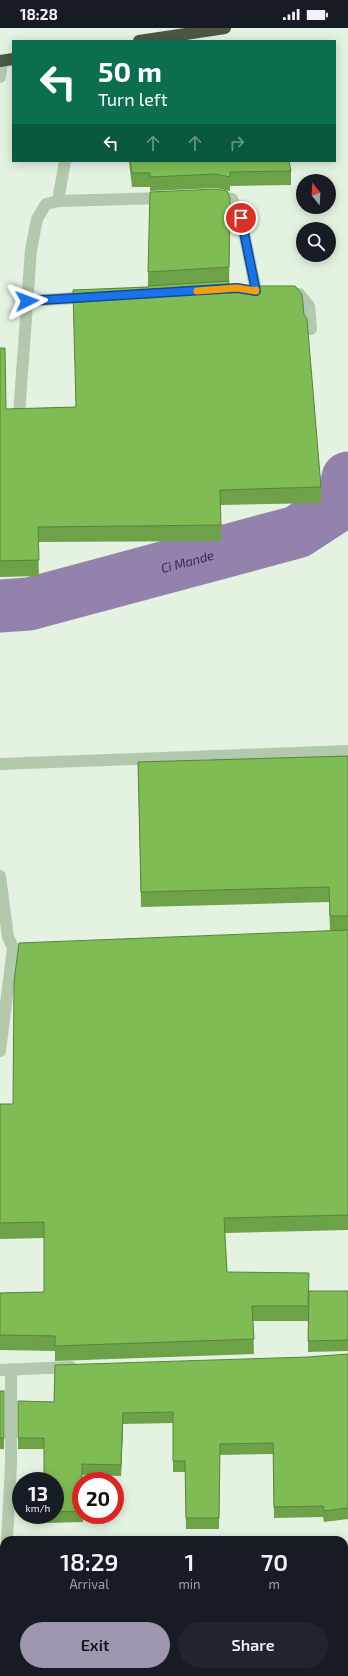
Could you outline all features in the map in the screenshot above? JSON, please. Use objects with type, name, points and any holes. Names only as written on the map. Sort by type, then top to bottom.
[{"type":"highway","points":[[146,40],[225,28]]},
{"type":"street","points":[[0,77],[5,60]]},
{"type":"street","points":[[58,201],[65,162]]},
{"type":"street","points":[[200,197],[224,196],[232,199],[241,218],[256,291]]},
{"type":"street","points":[[19,414],[31,250],[37,219],[46,204],[58,201],[177,198]]},
{"type":"street","points":[[244,289],[299,294],[309,306],[311,329]]},
{"type":"street","points":[[27,301],[105,296]]},
{"type":"street","points":[[0,764],[348,751]]},
{"type":"street","points":[[0,876],[8,937],[13,948],[0,1051]]},
{"type":"street","points":[[13,948],[23,951],[47,950]]},
{"type":"street","points":[[7,1536],[11,1465],[6,1370],[82,1367]]},
{"type":"building","points":[[130,162],[289,162],[291,171],[230,172],[230,177],[216,174],[150,177],[150,173],[132,173]]},
{"type":"building","points":[[216,189],[227,191],[230,198],[229,267],[148,272],[150,192]]},
{"type":"building","points":[[229,281],[228,286],[295,286],[302,294],[304,314],[307,319],[321,487],[220,490],[221,525],[38,527],[39,560],[0,561],[0,348],[5,348],[6,409],[76,407],[73,290],[148,287]]},
{"type":"building","points":[[348,756],[348,916],[330,916],[329,887],[141,892],[138,762]]},
{"type":"building","points":[[348,930],[348,1215],[224,1218],[227,1272],[309,1273],[308,1306],[252,1306],[254,1339],[55,1346],[55,1336],[0,1335],[0,1293],[44,1292],[44,1222],[0,1223],[0,1104],[13,1104],[14,982],[19,943]]},
{"type":"building","points":[[309,1291],[348,1291],[348,1340],[308,1341]]},
{"type":"building","points":[[348,1354],[348,1508],[324,1511],[323,1506],[274,1507],[273,1443],[220,1444],[219,1518],[186,1518],[185,1461],[173,1461],[173,1412],[123,1413],[121,1465],[82,1464],[82,1472],[72,1472],[72,1511],[64,1512],[64,1472],[44,1472],[44,1438],[18,1438],[18,1401],[54,1402],[55,1365],[308,1357]]},
{"type":"building","points":[[0,1391],[4,1391],[4,1438],[0,1438]]},
{"type":"waterway","name":"Ci Mande","points":[[0,606],[29,604],[297,532],[343,502],[348,478]]},
{"type":"slow traffic","points":[[197,291],[237,288],[256,290]]},
{"type":"route","points":[[27,301],[237,288],[256,291],[241,218]]}]
